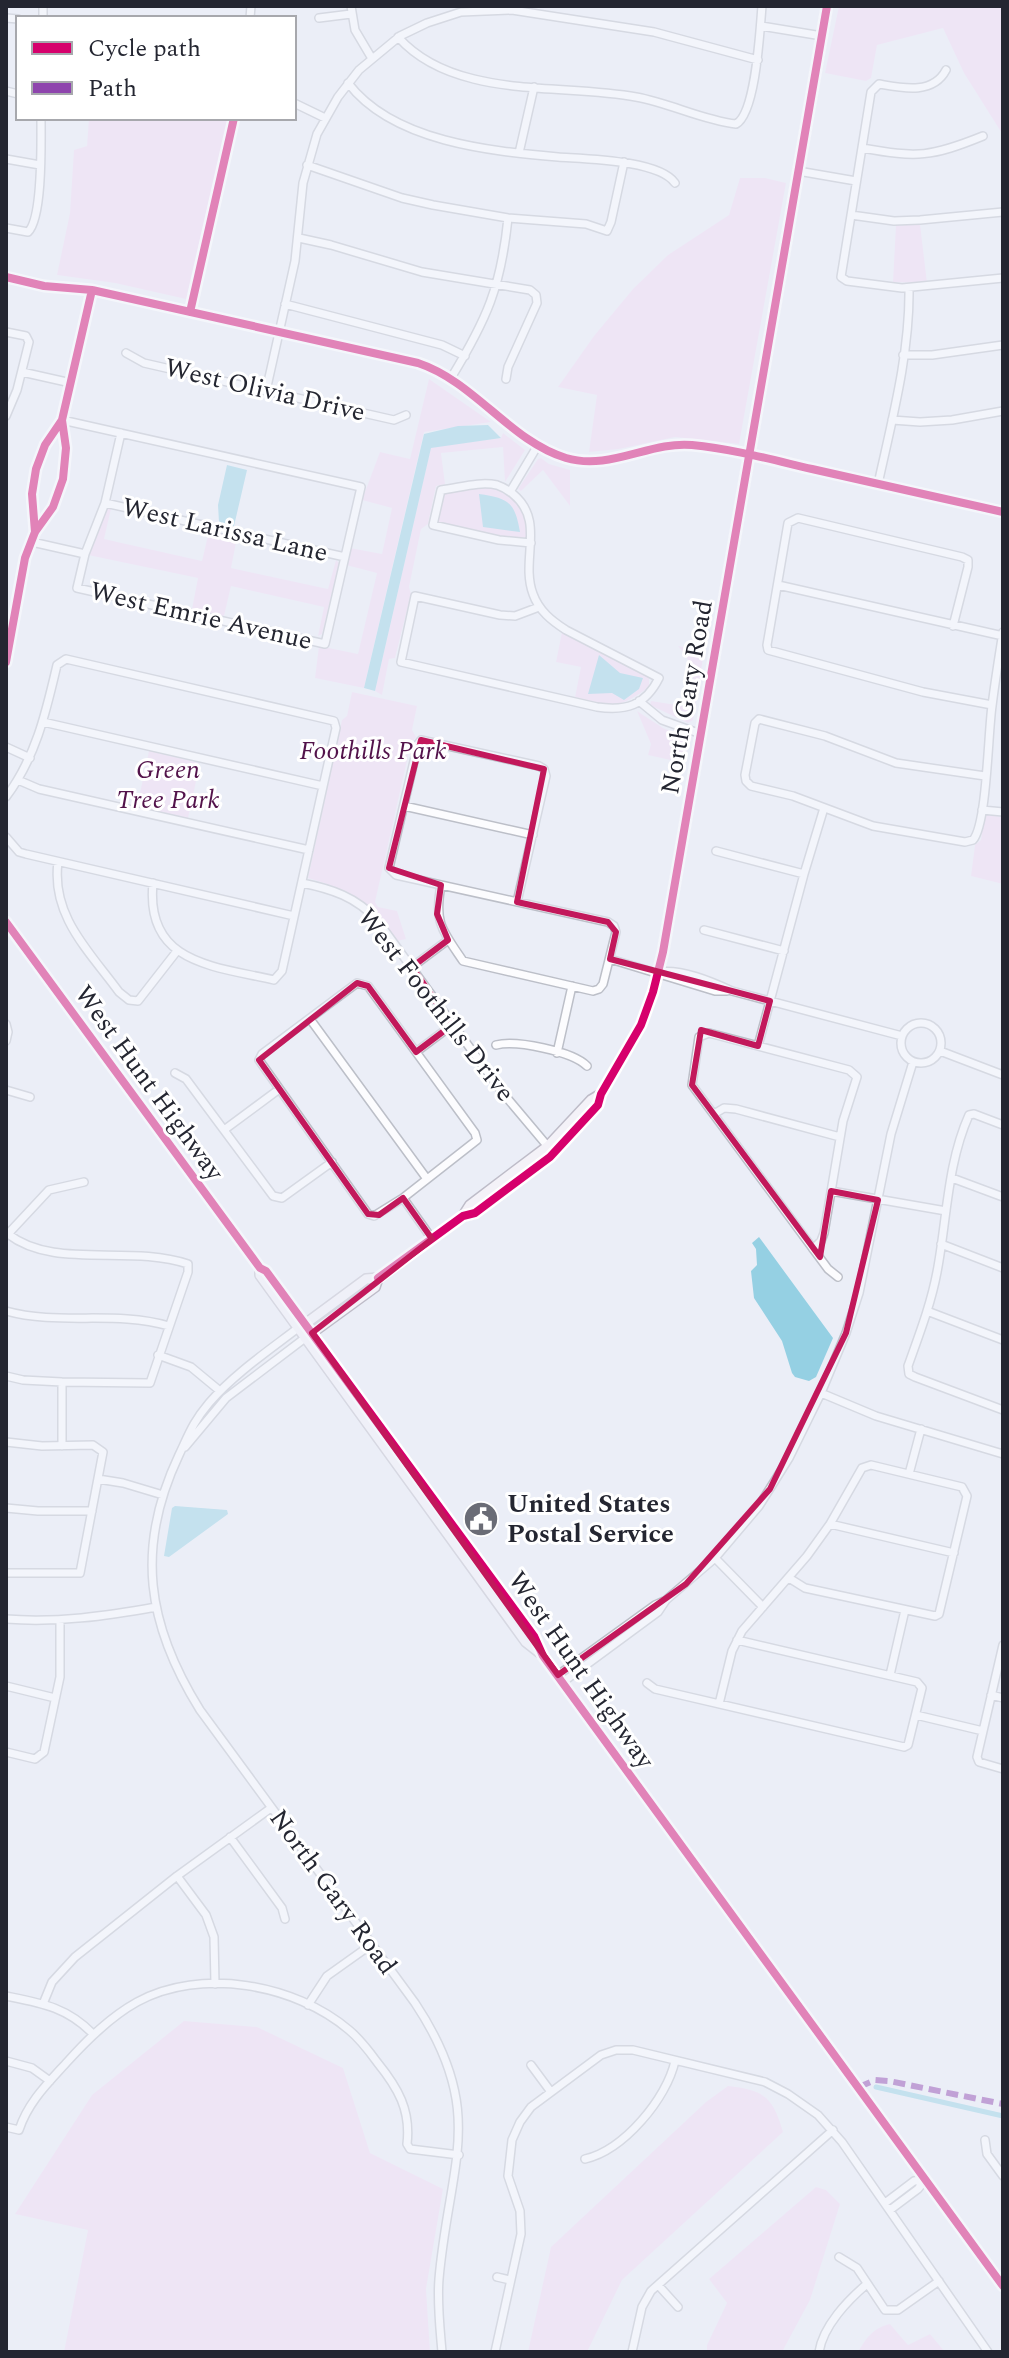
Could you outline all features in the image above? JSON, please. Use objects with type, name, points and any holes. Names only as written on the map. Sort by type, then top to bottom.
[{"type":"main road","name":"North Gary Road","points":[[302,1326],[366,1279],[378,1278],[463,1216],[475,1213],[551,1150],[598,1105],[601,1094],[641,1025],[659,972],[827,6]]},
{"type":"main road","name":"West Hunt Highway","points":[[6,922],[260,1268],[260,1275],[302,1326],[491,1585],[526,1642],[543,1656],[560,1678],[1003,2286]]},
{"type":"main road","name":"North Gary Road","points":[[308,1335],[375,1287],[378,1278]]},
{"type":"main road","points":[[355,1301],[362,1289],[361,1283]]},
{"type":"street","points":[[550,17],[552,6]]},
{"type":"street","points":[[398,37],[418,57],[450,72],[479,80],[638,97],[729,123],[741,122],[758,60],[762,6]]},
{"type":"street","points":[[319,18],[351,10],[362,44],[371,57]]},
{"type":"street","points":[[266,391],[299,238],[307,165],[317,134],[348,83],[371,57],[398,37],[461,12],[512,10],[654,32],[758,60]]},
{"type":"street","points":[[761,26],[822,36]]},
{"type":"street","points":[[946,70],[942,78],[929,86],[906,88],[879,84],[871,92],[841,277],[854,282],[909,288],[1003,278]]},
{"type":"street","points":[[348,83],[379,110],[410,128],[454,142],[519,153],[624,162],[661,173],[675,183]]},
{"type":"street","points":[[519,153],[534,87]]},
{"type":"street","points":[[296,104],[325,118]]},
{"type":"street","points":[[6,228],[22,232],[34,226],[39,195],[41,120]]},
{"type":"street","points":[[190,312],[234,120]]},
{"type":"street","points":[[862,148],[928,155],[983,136]]},
{"type":"street","points":[[6,159],[40,165]]},
{"type":"street","points":[[307,165],[402,198],[508,218],[586,224],[607,231],[624,162]]},
{"type":"street","points":[[798,171],[856,181]]},
{"type":"street","points":[[851,215],[894,221],[1003,212]]},
{"type":"street","points":[[451,378],[487,315],[497,285],[508,218]]},
{"type":"street","points":[[299,238],[422,272],[530,290],[536,295],[537,303],[508,367],[506,379]]},
{"type":"street","points":[[6,277],[44,286],[92,290],[418,363],[451,378],[538,445],[569,459],[594,462],[675,445],[750,455],[1003,512]]},
{"type":"street","points":[[878,484],[910,316],[909,288]]},
{"type":"street","points":[[6,662],[20,575],[35,532],[32,494],[36,469],[45,445],[62,420],[92,290]]},
{"type":"street","points":[[285,304],[442,345],[465,356]]},
{"type":"street","points":[[6,332],[28,338],[29,342],[6,416]]},
{"type":"street","points":[[903,355],[932,355],[1003,345]]},
{"type":"street","name":"West Olivia Drive","points":[[126,353],[144,363],[394,420],[406,415]]},
{"type":"street","points":[[22,372],[71,383]]},
{"type":"street","points":[[892,420],[952,420],[1003,411]]},
{"type":"street","points":[[62,420],[361,487],[345,557]]},
{"type":"street","points":[[35,532],[50,513],[63,479],[66,448],[62,420]]},
{"type":"street","points":[[32,542],[85,554],[105,503],[121,433]]},
{"type":"street","points":[[510,492],[538,445]]},
{"type":"street","points":[[531,543],[499,540],[433,525],[441,490],[496,485],[523,503],[530,519],[531,543],[530,582],[539,607],[566,630],[659,678],[653,690],[639,701],[617,710],[401,662],[415,596],[500,615],[515,616],[539,607]]},
{"type":"street","name":"West Larissa Lane","points":[[105,503],[345,557]]},
{"type":"street","points":[[953,626],[968,560],[793,519],[788,523],[768,650],[923,692],[992,705]]},
{"type":"street","name":"West Emrie Avenue","points":[[85,554],[77,588],[325,644],[345,557]]},
{"type":"street","points":[[778,585],[1003,635],[992,705],[980,828],[973,840],[965,842],[891,831],[793,796],[751,786],[746,781],[755,723],[759,719],[825,736],[896,763],[985,776]]},
{"type":"street","points":[[6,797],[30,758],[43,722],[57,665],[66,659],[334,721],[336,728],[282,971],[278,977],[274,980],[211,966],[189,959],[177,951],[159,931],[154,919],[153,883]]},
{"type":"street","points":[[639,701],[662,720],[701,734]]},
{"type":"street","points":[[43,722],[323,786]]},
{"type":"street","points":[[441,885],[437,914],[439,924],[463,961],[593,991],[599,989],[616,932],[608,922],[517,902],[441,885],[391,872],[389,868],[421,740],[544,769],[546,776],[517,902]]},
{"type":"street","points":[[6,747],[30,758]]},
{"type":"street","points":[[18,780],[54,793],[309,850]]},
{"type":"street","points":[[404,806],[533,835]]},
{"type":"street","points":[[758,1046],[824,808]]},
{"type":"street","points":[[982,810],[1003,812]]},
{"type":"street","points":[[6,837],[19,852],[294,916]]},
{"type":"street","points":[[716,851],[804,874]]},
{"type":"street","points":[[58,862],[57,890],[65,915],[119,992],[134,1002],[138,1001],[177,951]]},
{"type":"street","name":"West Foothills Drive","points":[[302,883],[342,893],[367,910],[502,1092],[551,1150]]},
{"type":"street","points":[[704,930],[784,951]]},
{"type":"street","points":[[412,967],[448,940]]},
{"type":"street","points":[[610,959],[659,972],[670,971],[732,991],[902,1036]]},
{"type":"street","points":[[357,983],[363,983],[475,1133],[477,1140],[403,1198],[374,1216],[368,1214],[259,1060],[262,1054],[310,1019],[357,983]]},
{"type":"street","points":[[557,1053],[572,986]]},
{"type":"street","points":[[310,1019],[427,1179]]},
{"type":"street","points":[[6,1024],[6,1041]]},
{"type":"street","points":[[928,1024],[941,1038],[940,1051],[926,1063],[913,1062],[901,1048],[902,1036],[910,1026],[928,1024]]},
{"type":"street","points":[[416,1052],[452,1025]]},
{"type":"street","points":[[813,1249],[821,1241],[845,1112],[857,1077],[855,1072],[704,1033],[699,1037],[692,1085],[714,1114],[813,1249],[828,1269],[838,1277]]},
{"type":"street","points":[[496,1045],[508,1042],[579,1058],[587,1066]]},
{"type":"street","points":[[940,1051],[1003,1075]]},
{"type":"street","points":[[560,1678],[658,1612],[666,1600],[715,1558],[770,1489],[799,1440],[846,1333],[859,1293],[891,1134],[913,1062]]},
{"type":"street","points":[[175,1073],[186,1079],[278,1199],[332,1162]]},
{"type":"street","points":[[6,1090],[30,1097]]},
{"type":"street","points":[[224,1130],[278,1090]]},
{"type":"street","points":[[714,1114],[724,1108],[736,1109],[840,1137]]},
{"type":"street","points":[[1003,1125],[969,1115],[952,1178],[927,1311],[908,1366],[909,1374],[1003,1410]]},
{"type":"street","points":[[952,1178],[1003,1197]]},
{"type":"street","points":[[6,1376],[62,1382],[150,1383],[188,1272],[188,1264],[152,1255],[50,1253],[21,1244],[7,1235],[49,1190],[84,1182]]},
{"type":"street","points":[[831,1191],[946,1211]]},
{"type":"street","points":[[403,1198],[432,1239]]},
{"type":"street","points":[[941,1244],[1003,1268]]},
{"type":"street","points":[[6,1311],[36,1317],[132,1317],[169,1326]]},
{"type":"street","points":[[927,1311],[1003,1340]]},
{"type":"street","name":"North Gary Road","points":[[302,1326],[220,1391],[188,1431],[163,1495],[152,1547],[156,1607],[166,1644],[183,1682],[434,2031],[445,2055],[453,2078],[460,2119],[459,2155],[439,2280],[442,2352]]},
{"type":"street","name":"North Gary Road","points":[[181,1452],[226,1398],[308,1335]]},
{"type":"street","points":[[158,1355],[191,1367],[220,1391]]},
{"type":"street","points":[[62,1382],[62,1446]]},
{"type":"street","points":[[821,1393],[876,1416],[1003,1454]]},
{"type":"street","points":[[909,1474],[921,1429]]},
{"type":"street","points":[[6,1442],[99,1447],[103,1452],[80,1573],[6,1573]]},
{"type":"street","points":[[719,1704],[728,1662],[737,1640],[830,1524],[865,1465],[966,1490],[939,1614],[935,1616],[805,1588],[789,1578]]},
{"type":"street","points":[[98,1479],[163,1495]]},
{"type":"street","points":[[6,1508],[92,1511]]},
{"type":"street","points":[[830,1524],[954,1553]]},
{"type":"street","points":[[715,1558],[763,1607]]},
{"type":"street","points":[[6,1619],[95,1618],[156,1607]]},
{"type":"street","points":[[890,1675],[905,1610]]},
{"type":"street","points":[[6,1752],[40,1758],[44,1752],[62,1665],[60,1620]]},
{"type":"street","points":[[647,1683],[655,1689],[904,1747],[908,1745],[921,1684],[737,1640]]},
{"type":"street","points":[[1003,1645],[977,1757],[979,1762],[1003,1769]]},
{"type":"street","points":[[6,1686],[55,1698]]},
{"type":"street","points":[[991,1695],[1003,1698]]},
{"type":"street","points":[[916,1715],[983,1731]]},
{"type":"street","points":[[43,2004],[52,1982],[75,1957],[177,1876],[271,1808]]},
{"type":"street","points":[[230,1837],[282,1908],[285,1919]]},
{"type":"street","points":[[177,1876],[206,1915],[214,1937],[215,1984]]},
{"type":"street","points":[[308,2005],[327,1976],[372,1944]]},
{"type":"street","points":[[6,2127],[19,2130],[26,2111],[93,2034],[137,2002],[184,1987],[215,1984],[261,1988],[284,1994],[349,2030],[396,2085],[407,2112],[407,2144],[410,2149],[459,2155]]},
{"type":"street","points":[[6,1996],[43,2004],[79,2020],[93,2034]]},
{"type":"street","points":[[495,2352],[522,2221],[508,2176],[512,2140],[524,2114],[601,2055],[616,2050],[633,2050],[749,2077],[776,2087],[818,2115],[833,2130],[888,2206],[988,2352]]},
{"type":"street","points":[[6,2061],[32,2068],[50,2081]]},
{"type":"street","points":[[585,2159],[604,2153],[647,2115],[663,2095],[675,2061]]},
{"type":"street","points":[[531,2065],[551,2092]]},
{"type":"street","points":[[632,2352],[646,2298],[833,2130]]},
{"type":"street","points":[[985,2140],[987,2154],[1003,2176]]},
{"type":"street","points":[[888,2206],[904,2194],[914,2181],[926,2179]]},
{"type":"street","points":[[839,2257],[857,2268],[885,2310],[891,2312],[939,2281]]},
{"type":"street","points":[[497,2277],[510,2280]]},
{"type":"street","points":[[819,2352],[839,2313],[867,2284]]},
{"type":"street","points":[[658,2285],[678,2307]]},
{"type":"highlighted area","points":[[421,740],[544,769],[517,902],[608,922],[616,932],[610,959],[770,1001],[758,1046],[701,1030],[692,1085],[820,1257],[831,1191],[878,1200],[846,1333],[770,1489],[686,1584],[558,1675],[312,1333],[432,1239],[403,1198],[379,1215],[368,1214],[259,1060],[357,983],[368,986],[416,1052],[452,1025],[412,967],[448,940],[437,914],[441,885],[389,868]]},
{"type":"green space","points":[[839,6],[1003,6],[1003,135],[964,73],[943,28],[877,45],[871,78],[866,81],[825,73]]},
{"type":"green space","points":[[89,120],[228,120],[186,299],[115,283],[57,275],[70,213],[74,150],[87,146]]},
{"type":"green space","points":[[740,178],[765,178],[786,183],[739,444],[675,437],[589,452],[597,395],[558,387],[594,336],[633,289],[668,255],[729,215]]},
{"type":"green space","points":[[920,224],[927,283],[893,282],[896,225]]},
{"type":"green space","points":[[429,379],[491,422],[424,432],[364,688],[315,678],[319,646],[358,654],[377,573],[346,565],[350,548],[382,554],[392,508],[362,500],[380,452],[410,459]]},
{"type":"green space","points":[[503,433],[525,450],[505,482],[503,447],[441,453],[445,484],[436,486],[428,524],[421,529],[409,587],[411,594],[395,658],[389,659],[382,695],[375,691],[431,447],[501,438]]},
{"type":"green space","points":[[541,458],[549,464],[570,470],[570,506],[543,470],[521,491],[518,489]]},
{"type":"green space","points":[[486,487],[504,494],[517,504],[524,519],[526,538],[503,537],[438,522],[445,493]]},
{"type":"green space","points":[[106,508],[111,509],[104,539],[202,561],[209,531],[237,538],[231,568],[328,589],[336,560],[339,563],[322,634],[318,636],[324,607],[231,586],[224,616],[196,610],[192,609],[198,578],[88,555]]},
{"type":"green space","points":[[562,632],[649,678],[649,687],[629,700],[614,704],[575,697],[581,667],[556,662]]},
{"type":"green space","points":[[678,646],[704,652],[693,720],[688,723],[650,705],[651,701],[689,707],[692,668]]},
{"type":"green space","name":"Foothills Park","points":[[352,692],[417,706],[412,730],[416,737],[411,743],[375,902],[378,907],[397,911],[406,939],[397,941],[359,900],[338,888],[308,878],[342,720],[347,716]]},
{"type":"green space","points":[[637,711],[663,728],[689,739],[684,763],[648,755],[651,744]]},
{"type":"green space","name":"Green Tree Park","points":[[149,751],[200,763],[188,818],[137,807]]},
{"type":"green space","points":[[987,815],[1003,817],[1003,884],[971,876],[975,845],[981,840]]},
{"type":"green space","points":[[184,2021],[257,2027],[343,2068],[370,2153],[443,2189],[426,2289],[430,2352],[64,2352],[88,2230],[15,2214],[92,2095]]},
{"type":"green space","points":[[728,2086],[750,2090],[765,2097],[771,2103],[783,2132],[622,2280],[587,2352],[528,2352],[551,2247],[706,2102]]},
{"type":"green space","points":[[816,2187],[826,2190],[840,2204],[810,2300],[782,2352],[707,2352],[707,2345],[727,2303],[709,2279]]},
{"type":"green space","points":[[890,2324],[908,2345],[930,2334],[945,2352],[858,2352],[871,2334]]},
{"type":"water","points":[[488,425],[501,438],[431,448],[375,691],[364,688],[424,434],[458,426]]},
{"type":"water","points":[[227,465],[247,470],[234,526],[219,522],[218,505]]},
{"type":"water","points":[[479,494],[509,504],[516,514],[520,532],[483,527]]},
{"type":"water","points":[[599,655],[620,673],[643,678],[639,689],[624,700],[612,693],[588,694]]},
{"type":"water","points":[[759,1237],[833,1338],[816,1377],[809,1381],[792,1373],[782,1341],[754,1298],[751,1271],[757,1265],[756,1249],[752,1243]]},
{"type":"water","points":[[172,1508],[227,1510],[228,1514],[169,1557],[164,1556]]},
{"type":"waterway","points":[[876,2087],[1003,2116]]},
{"type":"marked path","points":[[859,2087],[875,2080],[889,2081],[1003,2104]]},
{"type":"cycle path","points":[[378,1278],[463,1216],[475,1213],[550,1157],[598,1105],[601,1094],[641,1025],[653,992],[663,952],[827,6]]},
{"type":"cycle path","points":[[190,312],[234,120]]},
{"type":"cycle path","points":[[6,277],[44,286],[92,290],[418,363],[457,383],[527,439],[566,458],[598,461],[661,447],[692,445],[753,455],[1003,512]]},
{"type":"cycle path","points":[[35,532],[32,494],[36,469],[45,445],[62,420],[92,290]]},
{"type":"cycle path","points":[[6,662],[25,558],[35,532],[53,507],[63,479],[66,448],[62,420]]},
{"type":"cycle path","points":[[6,922],[534,1636],[543,1656],[1003,2286]]},
{"type":"place","name":"United States Postal Service","points":[[481,1519]]}]
